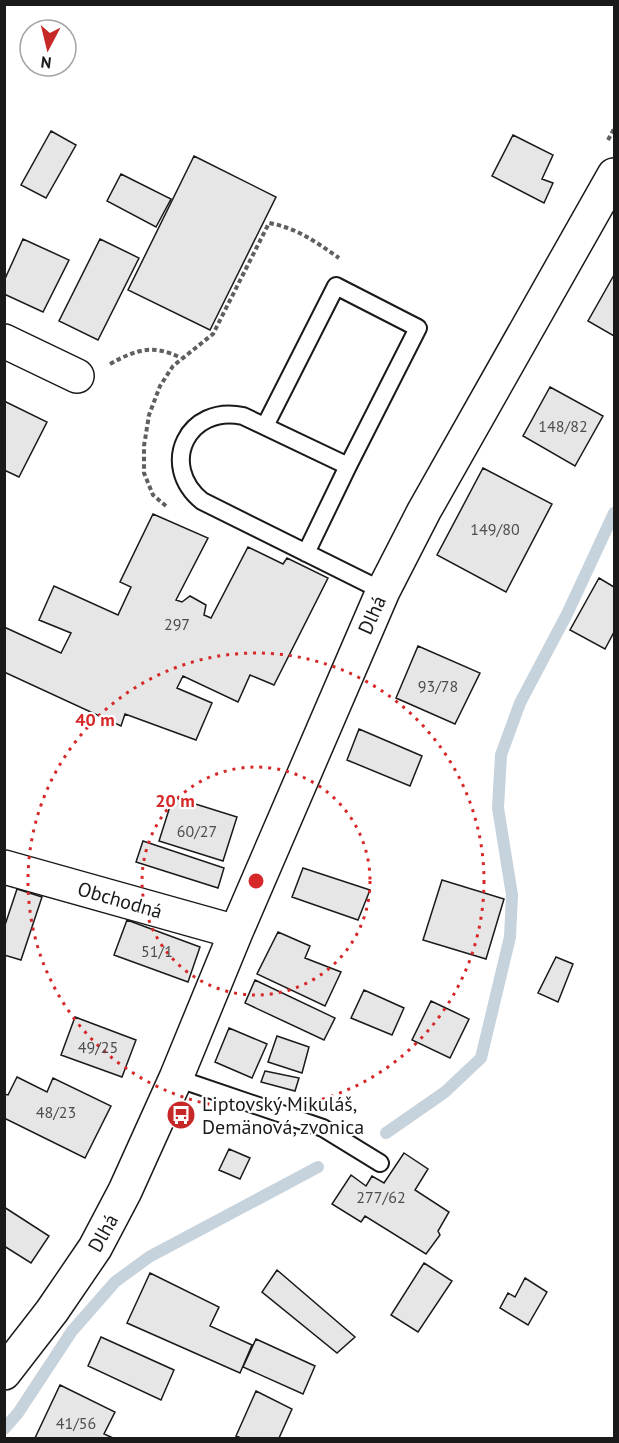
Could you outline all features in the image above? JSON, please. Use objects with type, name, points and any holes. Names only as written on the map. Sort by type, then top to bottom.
[{"type":"street","name":"Dlhá","points":[[4,1373],[52,1311],[95,1248],[125,1191],[176,1078],[236,932],[383,591],[424,511],[615,175]]},
{"type":"street","points":[[4,341],[77,376]]},
{"type":"street","name":"Obchodná","points":[[4,867],[236,932]]},
{"type":"lane","points":[[265,426],[336,286],[418,328],[306,553]]},
{"type":"lane","points":[[348,466],[243,416],[231,413],[218,414],[194,427],[185,439],[180,465],[183,479],[191,492],[202,501],[383,591]]},
{"type":"lane","points":[[176,1078],[323,1128],[380,1163]]},
{"type":"path","points":[[171,511],[153,495],[144,473],[144,446],[149,415],[160,386],[173,366],[213,334],[269,222],[303,233],[348,264],[336,286]]},
{"type":"path","points":[[77,376],[85,381],[128,354],[141,350],[155,349],[182,359]]},
{"type":"building","points":[[51,131],[76,145],[46,198],[21,185]]},
{"type":"building","points":[[513,135],[553,155],[542,179],[553,183],[544,203],[492,176]]},
{"type":"building","points":[[194,156],[276,197],[210,330],[128,290]]},
{"type":"building","points":[[121,174],[171,199],[156,227],[107,201]]},
{"type":"building","points":[[23,239],[69,260],[43,312],[4,294],[4,281]]},
{"type":"building","points":[[100,239],[139,258],[98,340],[59,321]]},
{"type":"building","points":[[614,275],[614,336],[588,321]]},
{"type":"building","points":[[550,387],[603,416],[575,466],[523,436]]},
{"type":"building","points":[[4,401],[47,422],[19,477],[4,470]]},
{"type":"building","points":[[483,468],[552,504],[506,592],[437,555]]},
{"type":"building","points":[[153,514],[208,538],[176,600],[182,602],[190,596],[206,605],[204,615],[211,618],[248,547],[283,564],[287,558],[328,578],[274,685],[250,675],[238,702],[183,676],[177,688],[212,703],[196,740],[125,714],[121,726],[4,672],[4,627],[61,653],[71,633],[39,620],[54,586],[118,615],[131,587],[120,582]]},
{"type":"building","points":[[599,578],[614,587],[614,632],[605,649],[570,630]]},
{"type":"building","points":[[418,646],[480,673],[455,724],[396,698]]},
{"type":"building","points":[[359,729],[422,756],[410,786],[347,760]]},
{"type":"building","points":[[173,797],[237,817],[223,861],[159,841]]},
{"type":"building","points":[[143,841],[224,868],[218,888],[136,862]]},
{"type":"building","points":[[303,868],[370,890],[358,920],[292,897]]},
{"type":"building","points":[[442,880],[504,899],[486,959],[423,940]]},
{"type":"building","points":[[17,889],[42,897],[21,960],[4,955],[4,928]]},
{"type":"building","points":[[127,920],[200,947],[188,982],[114,955]]},
{"type":"building","points":[[278,932],[310,946],[305,958],[341,972],[325,1006],[257,974]]},
{"type":"building","points":[[556,957],[573,964],[558,1002],[538,993]]},
{"type":"building","points":[[255,980],[335,1018],[324,1040],[245,1003]]},
{"type":"building","points":[[364,990],[404,1008],[392,1035],[351,1018]]},
{"type":"building","points":[[431,1001],[469,1019],[450,1058],[412,1040]]},
{"type":"building","points":[[75,1017],[136,1040],[122,1077],[61,1055]]},
{"type":"building","points":[[229,1028],[267,1044],[252,1078],[215,1062]]},
{"type":"building","points":[[277,1036],[309,1047],[302,1073],[268,1062]]},
{"type":"building","points":[[265,1071],[299,1078],[295,1091],[261,1082]]},
{"type":"building","points":[[17,1077],[47,1092],[53,1078],[111,1106],[85,1158],[4,1118],[4,1094],[8,1095]]},
{"type":"building","points":[[229,1149],[250,1158],[240,1179],[219,1170]]},
{"type":"building","points":[[404,1153],[428,1169],[415,1190],[449,1212],[438,1231],[440,1235],[426,1254],[365,1216],[361,1222],[332,1204],[351,1175],[366,1186],[372,1176],[384,1183]]},
{"type":"building","points":[[4,1207],[49,1236],[31,1263],[4,1246]]},
{"type":"building","points":[[424,1263],[452,1281],[418,1332],[391,1315]]},
{"type":"building","points":[[277,1270],[355,1337],[337,1353],[262,1292]]},
{"type":"building","points":[[150,1273],[219,1307],[210,1326],[252,1345],[240,1373],[127,1323]]},
{"type":"building","points":[[525,1278],[547,1292],[528,1325],[500,1308],[508,1293],[515,1297]]},
{"type":"building","points":[[101,1337],[174,1370],[161,1400],[88,1366]]},
{"type":"building","points":[[256,1339],[315,1366],[303,1394],[243,1367]]},
{"type":"building","points":[[60,1385],[115,1412],[104,1434],[113,1438],[35,1438]]},
{"type":"building","points":[[256,1391],[292,1409],[279,1438],[236,1436]]},
{"type":"waterway","points":[[386,1133],[445,1092],[481,1058],[510,937],[512,895],[498,808],[501,755],[520,703],[567,614],[614,513]]},
{"type":"waterway","points":[[4,1429],[18,1413],[72,1331],[115,1282],[149,1257],[318,1167]]},
{"type":"place","name":"Liptovský Mikuláš, Demänová, zvonica","points":[[181,1115]]}]
